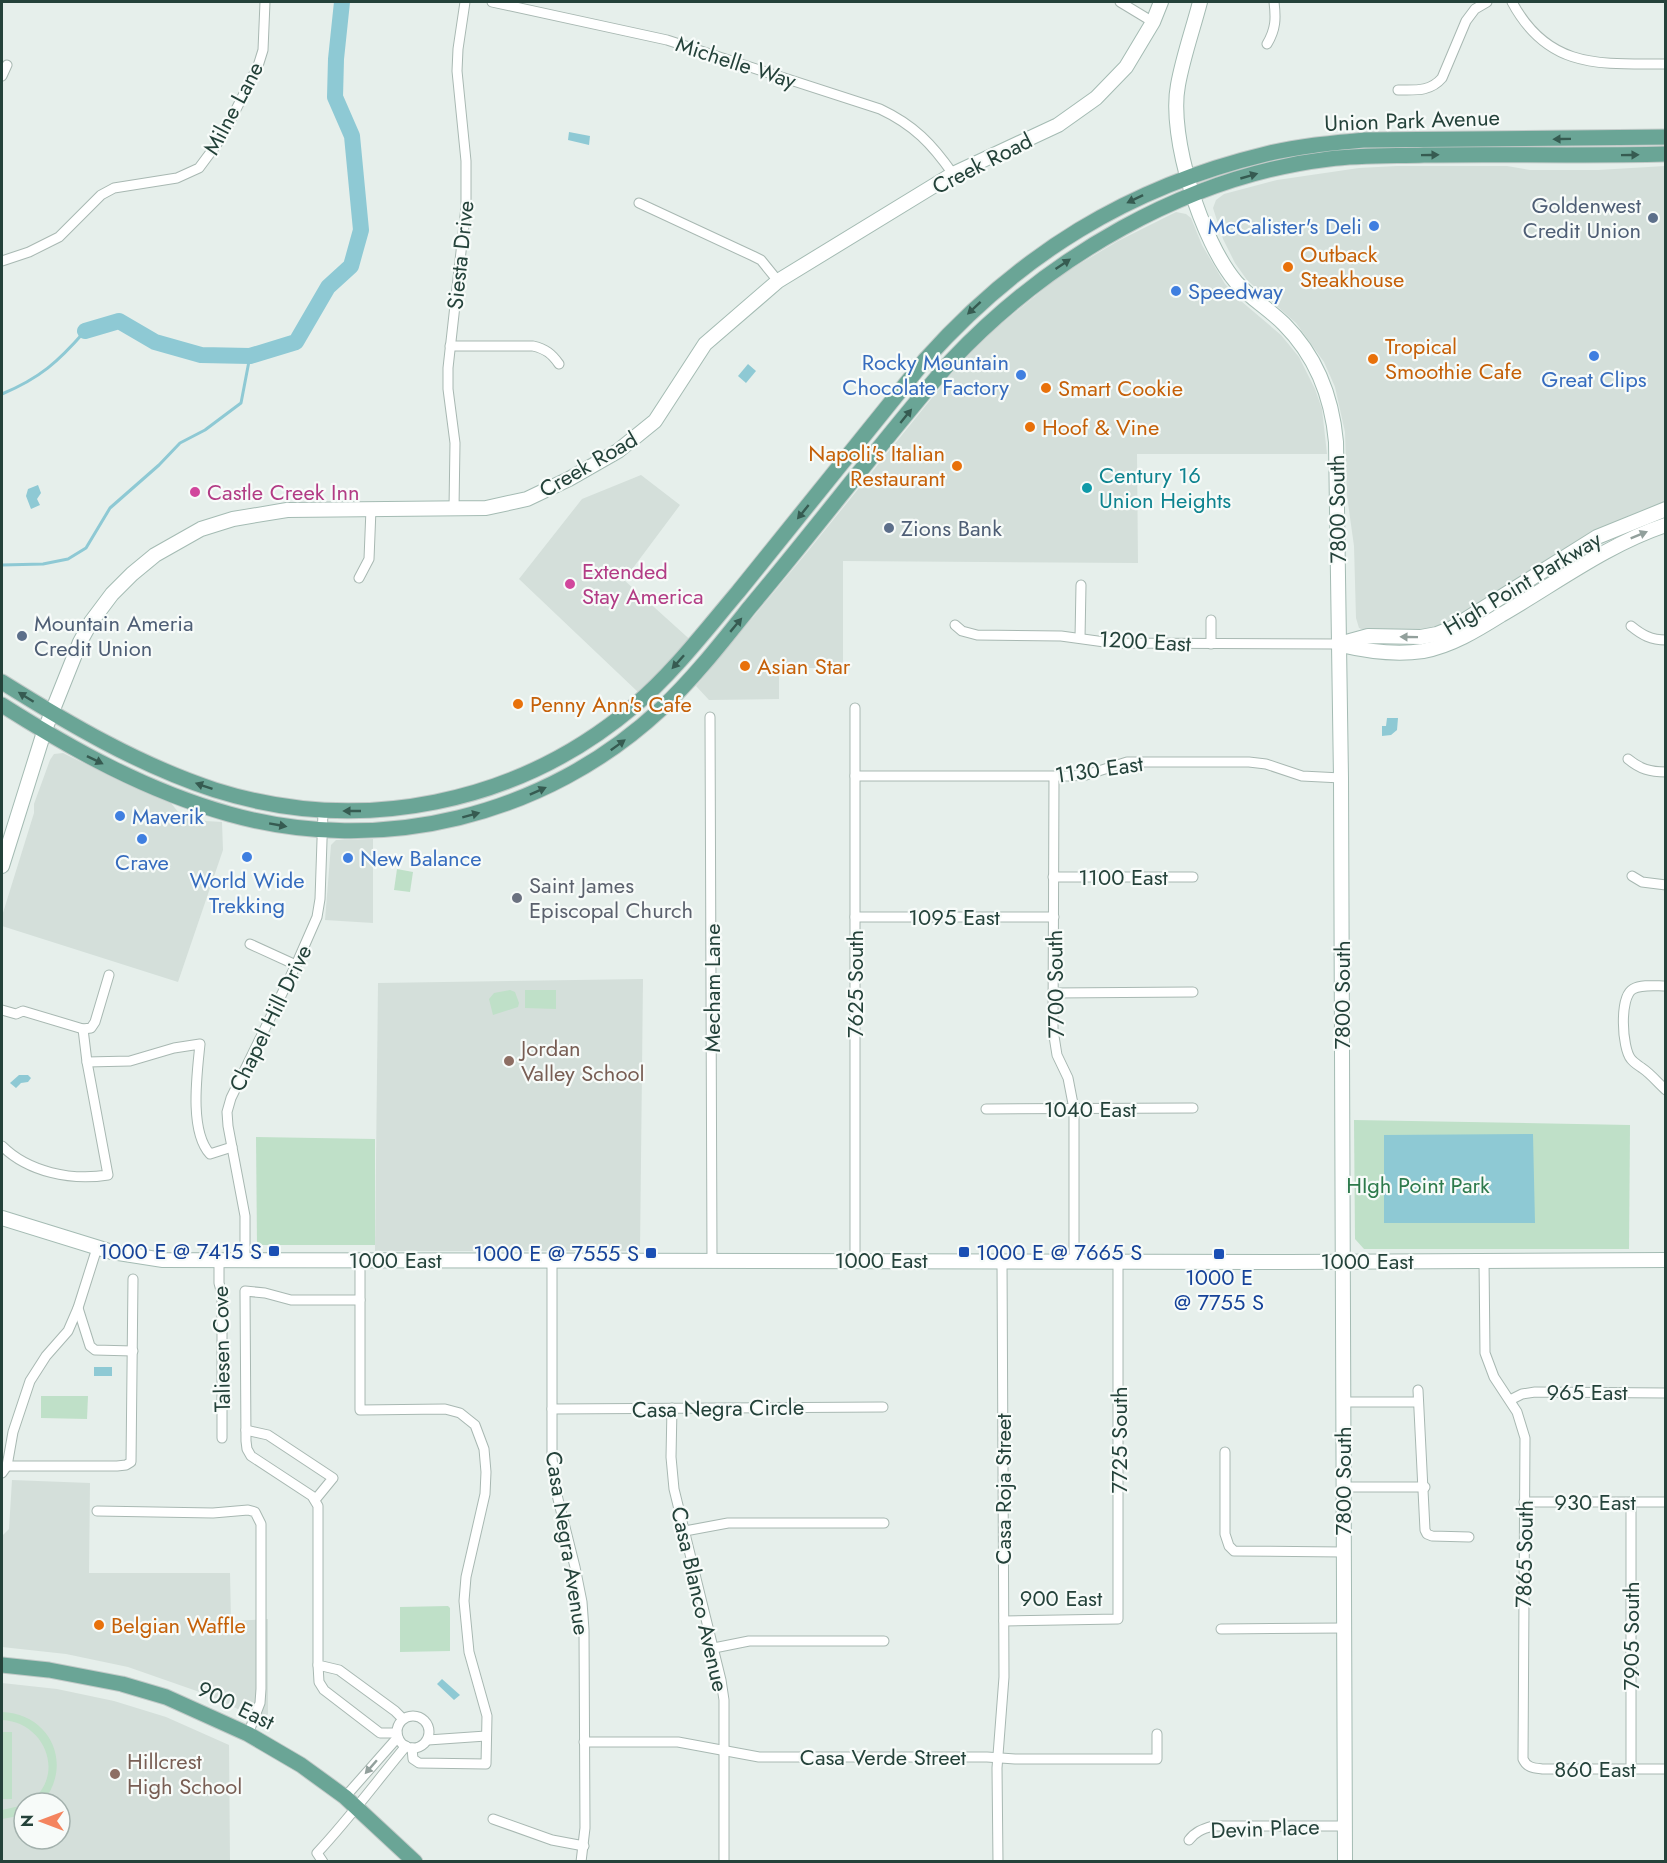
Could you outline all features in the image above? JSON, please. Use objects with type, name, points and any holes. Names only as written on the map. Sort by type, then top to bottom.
[{"type":"main road","name":"Union Park Avenue","points":[[2,682],[51,713],[137,758],[194,783],[255,801],[323,811],[397,809],[473,794],[516,779],[549,764],[608,727],[648,693],[682,657],[788,531],[925,360],[970,312],[1029,262],[1116,208],[1188,176],[1267,153],[1315,145],[1379,140],[1665,137]]},
{"type":"main road","points":[[1329,159],[1338,151],[1359,148],[1379,140]]},
{"type":"main road","name":"Union Park Avenue","points":[[2,705],[44,732],[129,777],[190,802],[246,819],[323,830],[372,831],[453,820],[490,810],[561,780],[586,766],[622,741],[661,709],[699,670],[937,377],[984,327],[1029,288],[1080,253],[1125,227],[1224,183],[1268,171],[1329,159],[1451,155],[1665,154]]},
{"type":"main road","name":"900 East","points":[[2,1665],[49,1670],[122,1684],[166,1697],[248,1734],[302,1765],[350,1802],[412,1860]]},
{"type":"street","name":"Milne Lane","points":[[2,261],[29,252],[59,237],[96,200],[114,188],[177,178],[199,168],[222,136],[258,66],[263,50],[265,2]]},
{"type":"street","name":"Siesta Drive","points":[[454,508],[455,443],[448,389],[450,346],[466,207],[466,161],[457,71],[465,2]]},
{"type":"street","name":"Michelle Way","points":[[492,2],[667,40],[880,109],[902,119],[920,133],[953,174]]},
{"type":"street","points":[[1120,2],[1153,22]]},
{"type":"street","name":"Creek Road","points":[[2,866],[44,732],[72,658],[91,622],[122,584],[167,546],[201,529],[233,519],[278,511],[486,508],[527,499],[570,479],[618,451],[655,421],[705,344],[778,281],[953,174],[1058,124],[1096,98],[1126,67],[1153,22],[1161,2]]},
{"type":"street","name":"7800 South","points":[[1200,2],[1178,85],[1176,109],[1179,141],[1188,176],[1210,240],[1225,267],[1244,290],[1284,324],[1301,343],[1313,362],[1327,394],[1333,415],[1336,442],[1341,778],[1345,1862]]},
{"type":"street","points":[[1267,44],[1276,22],[1274,2]]},
{"type":"street","points":[[1398,90],[1423,90],[1437,84],[1453,55],[1470,15],[1487,2]]},
{"type":"street","points":[[1512,2],[1532,32],[1551,47],[1569,56],[1588,62],[1610,64],[1665,64]]},
{"type":"street","points":[[2,76],[7,65]]},
{"type":"street","points":[[639,203],[761,260],[778,281]]},
{"type":"street","points":[[450,346],[534,346],[552,354],[559,364]]},
{"type":"street","points":[[359,578],[369,559],[370,509]]},
{"type":"street","name":"High Point Parkway","points":[[1339,644],[1368,636],[1420,637],[1452,628],[1597,537],[1665,509]]},
{"type":"street","name":"High Point Parkway","points":[[1339,644],[1368,652],[1422,651],[1462,638],[1616,545],[1665,525]]},
{"type":"street","points":[[1080,638],[1081,585]]},
{"type":"street","points":[[1211,620],[1211,644]]},
{"type":"street","name":"1200 East","points":[[955,625],[962,632],[977,635],[1080,638],[1133,644],[1339,644]]},
{"type":"street","points":[[1631,626],[1642,635],[1656,640],[1665,640]]},
{"type":"street","name":"7625 South","points":[[855,708],[855,1260]]},
{"type":"street","name":"Mecham Lane","points":[[710,717],[712,1260]]},
{"type":"street","points":[[1628,759],[1637,767],[1652,772],[1665,772]]},
{"type":"street","name":"1130 East","points":[[855,776],[1054,777],[1086,775],[1127,762],[1258,762],[1302,776],[1341,778]]},
{"type":"street","name":"7700 South","points":[[1054,777],[1054,1042],[1071,1089],[1074,1109],[1074,1261]]},
{"type":"street","name":"Chapel Hill Drive","points":[[245,1260],[245,1216],[227,1112],[231,1098],[317,917],[320,899],[323,811]]},
{"type":"street","points":[[1632,876],[1642,882],[1665,885]]},
{"type":"street","name":"1100 East","points":[[1053,877],[1192,877]]},
{"type":"street","name":"1095 East","points":[[855,917],[1054,917]]},
{"type":"street","points":[[250,944],[296,965]]},
{"type":"street","points":[[2,1010],[16,1014],[23,1011],[83,1029],[91,1028],[95,1022],[109,975]]},
{"type":"street","points":[[1665,986],[1639,987],[1630,991],[1625,1002],[1626,1047],[1632,1061],[1665,1090]]},
{"type":"street","points":[[1053,993],[1193,992]]},
{"type":"street","points":[[2,1146],[11,1155],[36,1168],[74,1177],[94,1178],[108,1175],[83,1029]]},
{"type":"street","points":[[87,1062],[130,1062],[174,1048],[200,1044],[197,1128],[202,1146],[210,1154],[232,1147]]},
{"type":"street","name":"1040 East","points":[[986,1109],[1193,1108]]},
{"type":"street","name":"1000 East","points":[[2,1218],[97,1248],[132,1257],[163,1260],[1665,1260]]},
{"type":"street","points":[[97,1248],[78,1308],[68,1331],[46,1356],[30,1381],[18,1415],[4,1470],[117,1466],[126,1465],[131,1461],[133,1279]]},
{"type":"street","name":"Taliesen Cove","points":[[219,1260],[219,1283],[222,1294],[222,1438]]},
{"type":"street","points":[[360,1260],[360,1300],[360,1410],[445,1409],[460,1413],[475,1425],[484,1449],[485,1494],[466,1576],[464,1601],[469,1652],[487,1716],[486,1764],[419,1763],[413,1759],[409,1747],[398,1735],[380,1733],[324,1690],[319,1682],[318,1665],[318,1506],[315,1500],[252,1456],[247,1449],[245,1291],[252,1290],[291,1300],[360,1300]]},
{"type":"street","name":"Casa Negra Avenue","points":[[552,1260],[552,1459],[557,1496],[576,1567],[584,1630],[584,1846],[581,1862]]},
{"type":"street","name":"Casa Roja Street","points":[[998,1862],[998,1757],[1004,1677],[1002,1260]]},
{"type":"street","name":"7865 South","points":[[1484,1260],[1485,1353],[1494,1377],[1517,1412],[1525,1438],[1522,1748],[1526,1765]]},
{"type":"street","name":"7725 South","points":[[1118,1261],[1119,1619]]},
{"type":"street","points":[[78,1308],[90,1346],[95,1350],[133,1351]]},
{"type":"street","points":[[1418,1390],[1427,1534],[1437,1537],[1468,1537]]},
{"type":"street","name":"965 East","points":[[1510,1400],[1522,1394],[1535,1392],[1665,1393]]},
{"type":"street","points":[[1343,1402],[1417,1402]]},
{"type":"street","name":"Casa Negra Circle","points":[[552,1409],[883,1407]]},
{"type":"street","name":"Casa Blanco Avenue","points":[[672,1408],[672,1473],[714,1648],[724,1700],[724,1862]]},
{"type":"street","points":[[246,1430],[268,1435],[333,1478],[315,1500]]},
{"type":"street","points":[[1225,1452],[1226,1534],[1229,1546],[1234,1551],[1343,1552]]},
{"type":"street","points":[[1343,1487],[1425,1487]]},
{"type":"street","name":"930 East","points":[[1524,1502],[1665,1502]]},
{"type":"street","name":"7905 South","points":[[1631,1502],[1631,1769]]},
{"type":"street","points":[[97,1512],[213,1513],[248,1509],[259,1517],[261,1524],[261,1689],[260,1703],[248,1734]]},
{"type":"street","points":[[685,1531],[728,1523],[884,1523]]},
{"type":"street","name":"900 East","points":[[1004,1621],[1119,1619]]},
{"type":"street","points":[[1221,1629],[1344,1628]]},
{"type":"street","points":[[714,1648],[749,1641],[884,1641]]},
{"type":"street","points":[[318,1665],[339,1670],[403,1719]]},
{"type":"street","points":[[323,1862],[317,1853],[343,1826],[350,1802],[398,1735],[399,1724],[403,1719],[409,1716],[421,1717],[429,1727],[428,1740]]},
{"type":"street","name":"Casa Verde Street","points":[[584,1742],[678,1742],[759,1757],[1157,1759],[1157,1734]]},
{"type":"street","points":[[350,1802],[409,1747],[418,1748],[428,1740],[486,1736]]},
{"type":"street","name":"860 East","points":[[1526,1765],[1543,1769],[1665,1769]]},
{"type":"street","points":[[493,1819],[552,1840],[584,1846]]},
{"type":"street","name":"Devin Place","points":[[1189,1840],[1194,1833],[1213,1826],[1345,1826]]},
{"type":"shaded area","points":[[1507,166],[1530,170],[1598,170],[1665,166],[1665,504],[1459,619],[1440,627],[1419,631],[1366,631],[1359,628],[1356,618],[1354,546],[1347,496],[1345,432],[1335,387],[1324,362],[1296,323],[1247,280],[1235,263],[1223,239],[1213,208],[1216,200],[1224,194],[1277,180],[1359,168]]},
{"type":"shaded area","points":[[1176,212],[1186,214],[1191,218],[1202,245],[1225,284],[1281,335],[1299,357],[1322,409],[1327,454],[1137,454],[1138,563],[843,561],[843,668],[779,668],[779,699],[709,700],[696,686],[961,362],[996,328],[1061,275],[1118,241]]},
{"type":"shaded area","points":[[641,475],[680,505],[624,580],[696,645],[638,692],[519,579],[582,499]]},
{"type":"shaded area","points":[[63,753],[171,803],[178,812],[206,821],[222,822],[223,850],[178,982],[2,926],[2,916],[34,813],[34,804],[50,760],[54,754]]},
{"type":"shaded area","points":[[373,839],[373,923],[325,920],[331,845],[336,840]]},
{"type":"shaded area","name":"Jordan Valley School","points":[[643,979],[640,1251],[375,1251],[378,983]]},
{"type":"shaded area","points":[[12,1480],[90,1483],[89,1573],[230,1573],[231,1621],[268,1619],[268,1714],[264,1722],[211,1696],[128,1667],[66,1654],[2,1647],[2,1536],[9,1529]]},
{"type":"shaded area","name":"Hillcrest High School","points":[[2,1683],[57,1689],[114,1701],[166,1717],[229,1745],[230,1861],[2,1861]]},
{"type":"green space","points":[[397,869],[413,872],[410,892],[394,890]]},
{"type":"green space","points":[[510,990],[515,992],[518,1007],[493,1015],[489,999],[494,993]]},
{"type":"green space","points":[[525,990],[556,990],[556,1009],[525,1008]]},
{"type":"green space","name":"HIgh Point Park","points":[[1354,1120],[1630,1125],[1629,1249],[1364,1249],[1355,1239]]},
{"type":"green space","points":[[256,1137],[375,1139],[375,1245],[257,1245]]},
{"type":"green space","points":[[41,1396],[88,1396],[87,1419],[41,1418]]},
{"type":"green space","points":[[448,1606],[450,1608],[450,1651],[400,1652],[400,1607]]},
{"type":"green space","points":[[2,1712],[19,1715],[33,1722],[45,1732],[56,1758],[56,1773],[49,1791],[41,1791],[47,1779],[49,1766],[40,1740],[30,1730],[17,1723],[2,1720]]},
{"type":"green space","points":[[2,1732],[12,1732],[12,1799],[2,1799]]},
{"type":"green space","points":[[12,1808],[12,1817],[2,1819],[2,1810]]},
{"type":"water","points":[[569,132],[590,136],[589,145],[568,140]]},
{"type":"water","points":[[748,364],[756,371],[746,383],[738,376]]},
{"type":"water","points":[[38,485],[41,493],[37,499],[40,505],[31,509],[26,496],[28,489]]},
{"type":"water","points":[[1387,718],[1398,718],[1397,730],[1391,735],[1382,736],[1382,726],[1386,726]]},
{"type":"water","points":[[19,1075],[28,1075],[31,1078],[16,1088],[10,1083]]},
{"type":"water","points":[[1533,1134],[1535,1223],[1384,1223],[1384,1135]]},
{"type":"water","points":[[94,1367],[112,1367],[112,1376],[94,1376]]},
{"type":"water","points":[[442,1679],[460,1695],[454,1700],[437,1684]]},
{"type":"waterway","points":[[85,331],[119,321],[155,342],[201,355],[250,356],[296,342],[328,287],[351,266],[361,230],[352,136],[335,97],[342,2]]},
{"type":"waterway","points":[[2,394],[27,382],[48,368],[85,331]]},
{"type":"waterway","points":[[2,565],[43,564],[68,559],[86,548],[110,508],[159,465],[180,443],[205,430],[241,403],[250,356]]},
{"type":"place","name":"Goldenwest Credit Union","points":[[1653,218]]},
{"type":"place","name":"McCalister's Deli","points":[[1374,226]]},
{"type":"place","name":"Outback Steakhouse","points":[[1288,267]]},
{"type":"place","name":"Speedway","points":[[1176,291]]},
{"type":"place","name":"Great Clips","points":[[1594,356]]},
{"type":"place","name":"Tropical Smoothie Cafe","points":[[1373,359]]},
{"type":"place","name":"Rocky Mountain Chocolate Factory","points":[[1021,375]]},
{"type":"place","name":"Smart Cookie","points":[[1046,388]]},
{"type":"place","name":"Hoof & Vine","points":[[1030,427]]},
{"type":"place","name":"Napoli's Italian Restaurant","points":[[957,466]]},
{"type":"place","name":"Century 16 Union Heights","points":[[1087,488]]},
{"type":"place","name":"Castle Creek Inn","points":[[195,492]]},
{"type":"place","name":"Zions Bank","points":[[889,528]]},
{"type":"place","name":"Extended Stay America","points":[[570,584]]},
{"type":"place","name":"Mountain Ameria Credit Union","points":[[22,636]]},
{"type":"place","name":"Asian Star","points":[[745,666]]},
{"type":"place","name":"Penny Ann's Cafe","points":[[518,704]]},
{"type":"place","name":"Maverik","points":[[120,816]]},
{"type":"place","name":"Crave","points":[[142,839]]},
{"type":"place","name":"World Wide Trekking","points":[[247,857]]},
{"type":"place","name":"New Balance","points":[[348,858]]},
{"type":"place","name":"Saint James Episcopal Church","points":[[517,898]]},
{"type":"place","name":"Jordan Valley School","points":[[509,1061]]},
{"type":"place","name":"1000 E @ 7415 S","points":[[274,1251]]},
{"type":"place","name":"1000 E @ 7665 S","points":[[964,1252]]},
{"type":"place","name":"1000 E @ 7555 S","points":[[651,1253]]},
{"type":"place","name":"1000 E @ 7755 S","points":[[1219,1254]]},
{"type":"place","name":"Belgian Waffle","points":[[99,1625]]},
{"type":"place","name":"Hillcrest High School","points":[[115,1774]]}]
